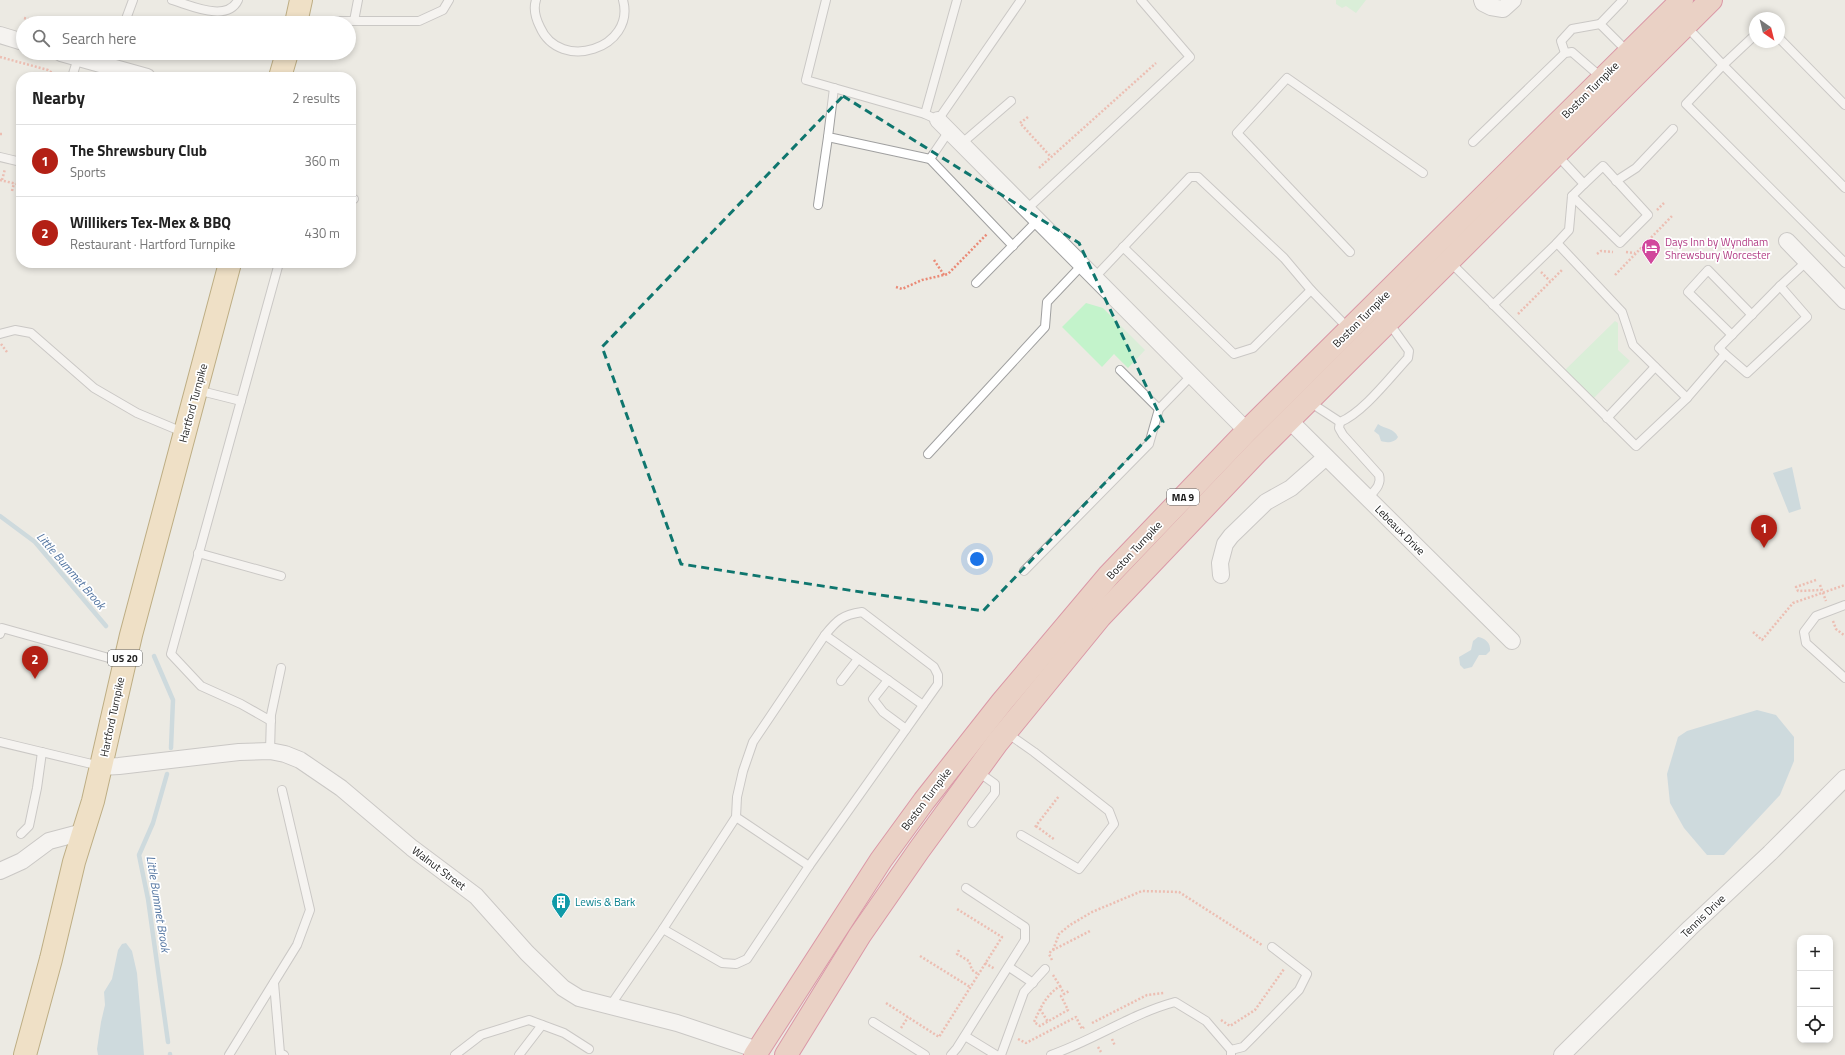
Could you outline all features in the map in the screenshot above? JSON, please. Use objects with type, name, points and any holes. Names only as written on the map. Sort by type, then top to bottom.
[{"type":"highway","name":"Boston Turnpike","points":[[756,1053],[881,860],[945,772],[1105,581],[1143,539],[1247,431],[1682,0]]},
{"type":"highway","name":"Boston Turnpike","points":[[786,1055],[860,935],[976,771],[1100,617],[1154,558],[1289,420],[1389,322],[1448,260],[1711,0]]},
{"type":"main road","points":[[297,16],[301,0]]},
{"type":"main road","points":[[281,72],[285,60]]},
{"type":"main road","name":"Hartford Turnpike","points":[[25,1055],[101,767],[124,662],[229,268]]},
{"type":"street","points":[[1482,0],[1483,3],[1491,7],[1503,9],[1513,0]]},
{"type":"street","points":[[0,35],[16,40]]},
{"type":"street","points":[[85,60],[128,72]]},
{"type":"street","points":[[937,122],[1027,209],[1247,431]]},
{"type":"street","points":[[1787,241],[1845,301]]},
{"type":"street","name":"Lebeaux Drive","points":[[1289,420],[1512,641]]},
{"type":"street","points":[[1221,575],[1220,563],[1222,553],[1225,544],[1231,536],[1266,502],[1291,488],[1326,457]]},
{"type":"street","name":"Walnut Street","points":[[101,767],[221,753],[270,751],[285,754],[300,760],[328,778],[412,848],[476,896],[527,953],[563,988],[579,998],[690,1027],[756,1053]]},
{"type":"street","name":"Tennis Drive","points":[[1562,1055],[1690,928],[1770,853],[1845,778]]},
{"type":"street","points":[[0,871],[22,860],[49,841],[83,832]]},
{"type":"lane","points":[[127,16],[133,0]]},
{"type":"lane","points":[[172,0],[215,12],[226,11],[236,6],[238,0]]},
{"type":"lane","points":[[355,16],[358,0]]},
{"type":"lane","points":[[356,21],[419,21],[443,10],[449,0]]},
{"type":"lane","points":[[536,0],[536,18],[542,32],[553,44],[566,50],[582,52],[597,49],[609,41],[618,30],[623,17],[624,0]]},
{"type":"lane","points":[[826,0],[806,80],[937,122]]},
{"type":"lane","points":[[930,158],[957,0]]},
{"type":"lane","points":[[937,122],[1021,0]]},
{"type":"lane","points":[[1027,209],[1190,57],[1141,0]]},
{"type":"lane","points":[[1565,53],[1560,41],[1572,29],[1600,24],[1623,0]]},
{"type":"lane","points":[[1600,24],[1628,53]]},
{"type":"lane","points":[[1685,26],[1845,188]]},
{"type":"lane","points":[[1749,41],[1723,65],[1686,104],[1845,263]]},
{"type":"lane","points":[[1785,44],[1845,105]]},
{"type":"lane","points":[[1473,142],[1565,53],[1572,52],[1603,78]]},
{"type":"lane","points":[[74,72],[77,60]]},
{"type":"lane","points":[[1350,252],[1237,133],[1287,78],[1422,173]]},
{"type":"lane","points":[[818,204],[834,88]]},
{"type":"lane","points":[[961,144],[1011,101]]},
{"type":"lane","points":[[1616,180],[1636,168],[1673,129]]},
{"type":"lane","points":[[828,137],[930,158],[1013,246]]},
{"type":"lane","points":[[1555,154],[1584,184]]},
{"type":"lane","points":[[0,157],[16,161]]},
{"type":"lane","points":[[1493,305],[1569,230],[1572,196],[1603,166],[1648,215],[1620,243],[1572,196]]},
{"type":"lane","points":[[1095,277],[1190,177],[1198,177],[1284,258],[1311,290],[1350,330]]},
{"type":"lane","points":[[976,283],[1038,220]]},
{"type":"lane","points":[[1557,243],[1622,312],[1633,346],[1687,398]]},
{"type":"lane","points":[[1123,247],[1234,354],[1253,348],[1311,290]]},
{"type":"lane","points":[[1448,260],[1636,446],[1687,398],[1725,354]]},
{"type":"lane","points":[[1780,286],[1807,317],[1747,373],[1719,348],[1780,286],[1806,262]]},
{"type":"lane","points":[[928,454],[1044,327],[1047,302],[1082,265]]},
{"type":"lane","points":[[271,721],[241,704],[201,686],[171,654],[278,268]]},
{"type":"lane","points":[[1732,335],[1688,292],[1708,270],[1752,315]]},
{"type":"lane","points":[[1308,401],[1340,422],[1350,419],[1360,410],[1408,358],[1409,351],[1389,322]]},
{"type":"lane","points":[[0,334],[15,330],[31,333],[94,388],[137,413],[185,433]]},
{"type":"lane","points":[[1607,418],[1655,367]]},
{"type":"lane","points":[[1120,370],[1159,409]]},
{"type":"lane","points":[[1024,570],[1149,444],[1159,409],[1192,375]]},
{"type":"lane","points":[[196,390],[241,401]]},
{"type":"lane","points":[[1340,422],[1339,428],[1343,435],[1379,475],[1379,485],[1368,498]]},
{"type":"lane","points":[[198,553],[281,576]]},
{"type":"lane","points":[[1845,605],[1816,616],[1804,632],[1806,643],[1845,678]]},
{"type":"lane","points":[[610,1006],[736,818],[737,797],[743,771],[753,742],[825,635],[838,619],[849,614],[862,612],[934,666],[938,675],[938,684],[809,866],[747,959],[736,964],[722,963],[663,929]]},
{"type":"lane","points":[[0,634],[2,628],[124,662]]},
{"type":"lane","points":[[825,635],[923,705]]},
{"type":"lane","points":[[841,681],[858,659]]},
{"type":"lane","points":[[270,751],[271,721],[281,668]]},
{"type":"lane","points":[[888,680],[873,699],[883,712],[906,729]]},
{"type":"lane","points":[[1006,732],[1109,811],[1114,824],[1079,869],[1024,836]]},
{"type":"lane","points":[[0,742],[101,767]]},
{"type":"lane","points":[[21,834],[29,826],[37,788],[42,752]]},
{"type":"lane","points":[[972,823],[995,793],[995,784],[976,771]]},
{"type":"lane","points":[[230,1055],[297,945],[310,910],[282,790]]},
{"type":"lane","points":[[736,818],[809,866]]},
{"type":"lane","points":[[951,1055],[965,1036],[1025,940],[1025,927],[966,888]]},
{"type":"lane","points":[[1051,1055],[1074,1047],[1159,1006],[1175,1002],[1206,1021],[1231,1053],[1243,1047],[1299,990],[1307,974],[1272,947]]},
{"type":"lane","points":[[1009,967],[1033,983]]},
{"type":"lane","points":[[1001,1055],[1024,992],[1045,969]]},
{"type":"lane","points":[[274,983],[280,1053],[284,1055]]},
{"type":"lane","points":[[454,1055],[481,1035],[529,1020],[564,1034],[589,1049]]},
{"type":"lane","points":[[872,1022],[925,1055]]},
{"type":"lane","points":[[518,1055],[542,1025]]},
{"type":"lane","points":[[965,1036],[996,1055]]},
{"type":"path","points":[[0,57],[51,72]]},
{"type":"path","points":[[1040,168],[1156,63]]},
{"type":"path","points":[[1028,117],[1020,123],[1050,158]]},
{"type":"path","points":[[6,168],[1,180],[14,183],[12,191]]},
{"type":"path","points":[[1615,275],[1672,216]]},
{"type":"path","points":[[896,287],[902,289],[922,280],[948,274],[994,227]]},
{"type":"path","points":[[934,260],[944,275]]},
{"type":"path","points":[[1513,318],[1563,269]]},
{"type":"path","points":[[0,342],[7,352]]},
{"type":"path","points":[[1816,580],[1796,587],[1798,591],[1822,591]]},
{"type":"path","points":[[1820,584],[1824,597]]},
{"type":"path","points":[[1753,632],[1762,640],[1793,603],[1822,591],[1845,585]]},
{"type":"path","points":[[1829,611],[1836,628],[1845,636]]},
{"type":"path","points":[[1024,836],[1059,796]]},
{"type":"path","points":[[1053,963],[1050,954],[1059,934],[1070,925],[1092,912],[1142,891],[1179,892],[1260,945],[1272,947]]},
{"type":"path","points":[[886,1003],[939,1036],[1002,938],[957,909]]},
{"type":"path","points":[[1053,950],[1090,931]]},
{"type":"path","points":[[959,950],[957,954],[969,961],[972,970],[978,974]]},
{"type":"path","points":[[920,956],[970,987]]},
{"type":"path","points":[[1220,1019],[1230,1026],[1256,1010],[1290,961]]},
{"type":"path","points":[[1048,978],[1054,975],[1057,970]]},
{"type":"path","points":[[1054,975],[1064,994]]},
{"type":"path","points":[[1060,986],[1052,991],[1044,1001],[1034,1022],[1040,1026],[1068,1010],[1061,996],[1069,992]]},
{"type":"path","points":[[1020,1033],[1018,1039],[1026,1043],[1076,1017],[1082,1029],[1147,995],[1166,993]]},
{"type":"path","points":[[1040,1009],[1048,1022]]},
{"type":"highlighted area","points":[[843,96],[1079,243],[1163,422],[983,611],[681,564],[602,347]]},
{"type":"green space","points":[[1336,0],[1366,0],[1356,13],[1346,6],[1342,8],[1336,4]]},
{"type":"green space","points":[[1086,303],[1103,308],[1145,350],[1128,368],[1114,354],[1102,367],[1062,327]]},
{"type":"green space","points":[[1615,321],[1618,323],[1618,350],[1630,361],[1593,399],[1564,371]]},
{"type":"water","points":[[1378,424],[1392,430],[1398,437],[1397,439],[1390,442],[1381,441],[1379,435],[1374,431]]},
{"type":"water","points":[[1792,467],[1801,509],[1789,513],[1773,473]]},
{"type":"water","points":[[1478,637],[1487,641],[1490,646],[1490,651],[1486,655],[1479,655],[1472,667],[1464,669],[1460,665],[1459,657],[1471,650],[1473,641]]},
{"type":"water","points":[[1757,710],[1776,715],[1794,737],[1794,761],[1780,795],[1724,855],[1707,855],[1684,828],[1670,803],[1667,774],[1678,737],[1687,731]]},
{"type":"water","points":[[126,943],[132,951],[137,973],[144,1055],[98,1055],[97,1049],[105,1005],[104,992],[112,979],[118,950],[122,944]]},
{"type":"waterway","name":"Little Bummet Brook","points":[[0,516],[35,542],[106,626]]},
{"type":"waterway","name":"Little Bummet Brook","points":[[154,656],[173,700],[171,748]]},
{"type":"waterway","name":"Little Bummet Brook","points":[[167,774],[153,823],[139,855],[148,899],[168,1042]]},
{"type":"place","name":"Days Inn by Wyndham Shrewsbury Worcester","points":[[1651,265]]},
{"type":"place","name":"The Shrewsbury Club","points":[[1764,548]]},
{"type":"place","name":"Willikers Tex-Mex & BBQ","points":[[35,679]]},
{"type":"place","name":"Lewis & Bark","points":[[561,919]]}]
